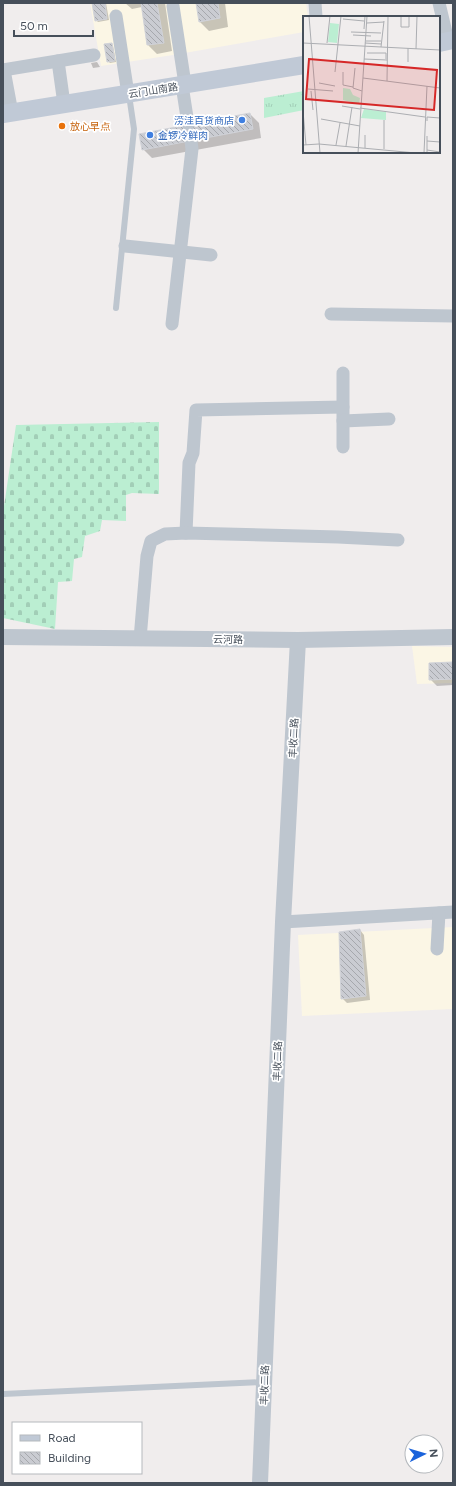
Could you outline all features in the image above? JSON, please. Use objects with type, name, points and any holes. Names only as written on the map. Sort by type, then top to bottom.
[{"type":"main road","name":"云门山南路","points":[[7,114],[303,65]]},
{"type":"street","points":[[315,3],[316,16]]},
{"type":"street","points":[[439,3],[447,41]]},
{"type":"street","points":[[173,6],[188,124]]},
{"type":"street","points":[[116,16],[128,94]]},
{"type":"street","points":[[7,114],[4,70],[94,55]]},
{"type":"street","points":[[58,61],[64,104]]},
{"type":"street","points":[[172,324],[192,149],[191,141]]},
{"type":"street","points":[[125,246],[211,255]]},
{"type":"street","points":[[331,314],[453,316]]},
{"type":"street","points":[[343,373],[343,447]]},
{"type":"street","points":[[186,533],[189,463],[193,453],[196,410],[343,407]]},
{"type":"street","points":[[343,421],[389,419]]},
{"type":"street","points":[[140,639],[147,556],[150,541],[165,534],[186,533],[398,540]]},
{"type":"street","name":"云河路","points":[[3,637],[298,640],[453,637]]},
{"type":"street","name":"丰收二路","points":[[260,1483],[283,922],[298,640]]},
{"type":"street","points":[[283,922],[453,912]]},
{"type":"street","points":[[437,948],[439,913]]},
{"type":"lane","points":[[116,308],[134,129],[128,94]]},
{"type":"lane","points":[[3,1394],[264,1382]]},
{"type":"shaded area","points":[[90,3],[306,3],[308,16],[303,16],[303,32],[101,66]]},
{"type":"shaded area","points":[[412,646],[453,647],[453,683],[417,684]]},
{"type":"shaded area","points":[[453,927],[453,1009],[302,1016],[298,935]]},
{"type":"green space","points":[[303,91],[303,110],[264,118],[264,98]]},
{"type":"green space","points":[[159,422],[159,494],[132,493],[126,495],[126,521],[102,520],[100,531],[85,536],[82,557],[74,559],[72,581],[58,582],[55,629],[3,618],[3,513],[16,425]]},
{"type":"building","points":[[92,3],[105,3],[107,19],[95,21]]},
{"type":"building","points":[[141,3],[157,3],[164,43],[147,45]]},
{"type":"building","points":[[196,3],[218,3],[220,18],[199,22]]},
{"type":"building","points":[[112,43],[115,61],[107,62],[104,44]]},
{"type":"building","points":[[250,113],[253,129],[142,150],[139,134]]},
{"type":"building","points":[[453,662],[453,679],[429,680],[429,663]]},
{"type":"building","points":[[360,929],[366,996],[341,999],[339,932]]},
{"type":"place","name":"涝洼百货商店","points":[[242,120]]},
{"type":"place","name":"放心早点","points":[[62,126]]},
{"type":"place","name":"金锣冷鲜肉","points":[[150,135]]}]
